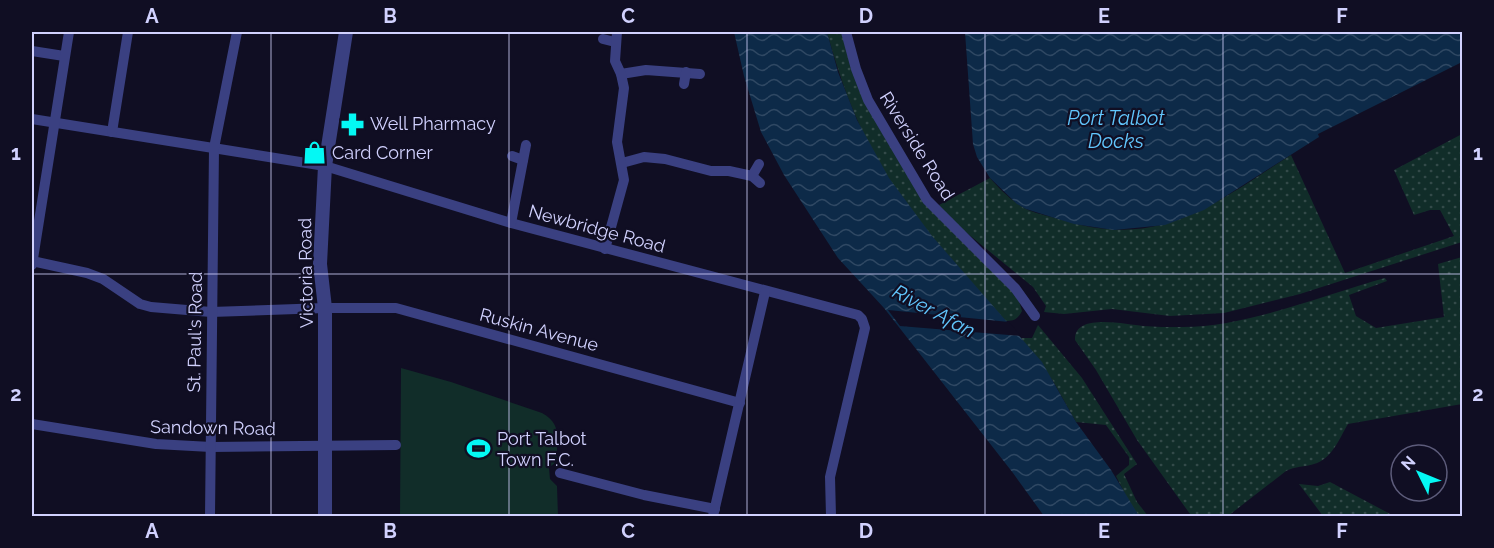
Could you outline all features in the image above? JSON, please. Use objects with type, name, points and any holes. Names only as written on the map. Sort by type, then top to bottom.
[{"type":"street","points":[[32,266],[69,32]]},
{"type":"street","points":[[112,132],[128,32]]},
{"type":"street","name":"St. Paul's Road","points":[[210,516],[214,148],[237,32]]},
{"type":"street","name":"Victoria Road","points":[[325,516],[326,308],[320,264],[325,166],[346,32]]},
{"type":"street","name":"Riverside Road","points":[[846,32],[856,69],[868,100],[927,200],[1015,288],[1035,316]]},
{"type":"street","points":[[603,39],[616,37],[615,61],[624,88],[617,142],[624,180],[605,249]]},
{"type":"street","points":[[32,51],[64,56]]},
{"type":"street","points":[[621,74],[646,70],[700,74]]},
{"type":"street","points":[[684,84],[686,72]]},
{"type":"street","name":"Newbridge Road","points":[[32,119],[325,166],[511,223],[858,315],[862,318],[864,332],[830,477],[831,516]]},
{"type":"street","points":[[511,223],[526,145]]},
{"type":"street","points":[[512,156],[523,160]]},
{"type":"street","points":[[622,163],[644,157],[665,159],[711,171],[729,171],[756,180],[759,164]]},
{"type":"street","name":"Ruskin Avenue","points":[[32,261],[87,273],[103,279],[140,304],[151,307],[211,312],[396,308],[740,403]]},
{"type":"street","points":[[560,473],[714,512],[765,292]]},
{"type":"street","name":"Sandown Road","points":[[32,424],[143,444],[210,447],[396,445]]},
{"type":"green space","points":[[827,32],[846,32],[856,69],[927,200],[1015,288],[1022,311],[1015,319],[1005,321],[937,243],[890,181],[854,113]]},
{"type":"green space","points":[[1462,134],[1462,242],[1300,294],[1224,313],[1170,316],[1112,309],[1064,314],[1044,312],[1046,306],[1033,287],[962,229],[939,205],[990,178],[1018,204],[1040,214],[1094,228],[1126,230],[1155,226],[1182,218],[1209,206],[1291,155],[1345,273],[1454,236],[1440,210],[1430,210],[1414,215],[1394,170]]},
{"type":"green space","points":[[1462,257],[1462,404],[1348,424],[1326,458],[1314,464],[1286,471],[1228,516],[1192,516],[1190,514],[1137,440],[1096,370],[1075,340],[1077,331],[1092,323],[1205,326],[1257,316],[1385,278],[1387,281],[1349,295],[1356,316],[1376,328],[1444,317],[1438,264]]},
{"type":"green space","points":[[1038,325],[1082,378],[1137,464],[1124,474],[1137,502],[1148,516],[1139,516],[1116,476],[1129,465],[1129,457],[1106,425],[1076,422],[1053,381],[1021,338],[1032,338]]},
{"type":"green space","name":"Port Talbot Town F.C.","points":[[401,368],[451,382],[542,413],[549,418],[556,427],[557,433],[557,461],[549,468],[550,479],[557,486],[558,516],[400,516]]},
{"type":"green space","points":[[1330,482],[1394,516],[1323,516],[1299,484],[1318,486]]},
{"type":"water","name":"River Afan","points":[[734,32],[827,32],[838,72],[857,120],[889,178],[932,236],[1042,362],[1076,422],[1111,470],[1139,516],[1044,516],[884,308],[838,258],[784,175],[761,132],[744,76]]},
{"type":"water","name":"Port Talbot Docks","points":[[965,32],[1462,32],[1462,62],[1318,134],[1319,137],[1204,210],[1165,225],[1114,230],[1074,224],[1026,209],[1017,204],[990,178],[977,157],[973,144]]},
{"type":"pier","points":[[888,310],[1009,322],[1021,336],[900,326]]},
{"type":"place","name":"Well Pharmacy","points":[[352,124]]},
{"type":"place","name":"Card Corner","points":[[314,153]]},
{"type":"place","name":"Port Talbot Town F.C.","points":[[479,449]]}]
